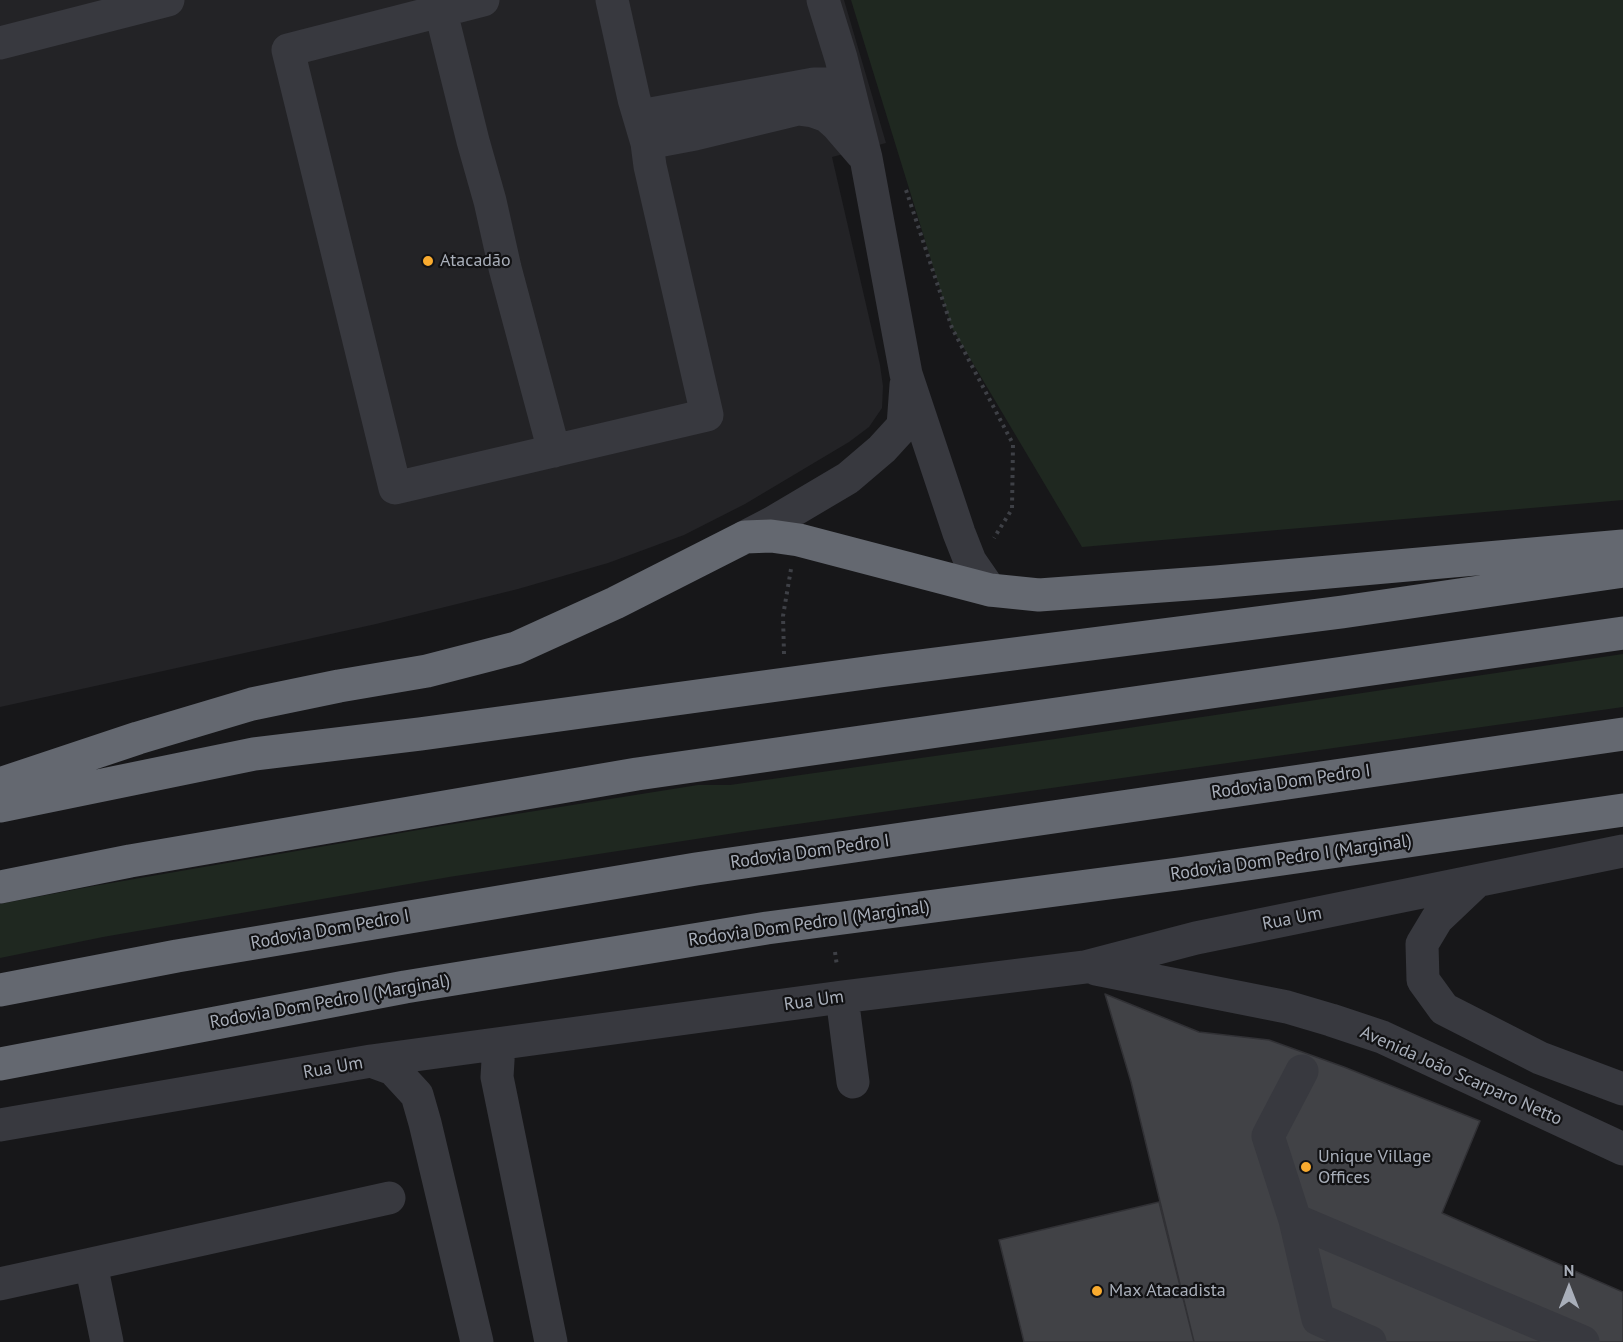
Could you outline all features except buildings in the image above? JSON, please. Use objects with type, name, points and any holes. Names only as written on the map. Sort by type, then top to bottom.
[{"type":"highway","points":[[0,784],[138,738],[252,704],[427,671],[516,648],[615,603],[745,537],[771,536],[799,540],[990,590],[1039,595],[1623,546]]},
{"type":"highway","points":[[0,806],[254,754],[1330,613],[1623,572]]},
{"type":"highway","points":[[0,887],[130,861],[637,774],[1623,633]]},
{"type":"highway","name":"Rodovia Dom Pedro I","points":[[0,990],[177,956],[696,869],[1623,734]]},
{"type":"highway","name":"Rodovia Dom Pedro I (Marginal)","points":[[0,1064],[405,987],[767,928],[1178,874],[1623,810]]},
{"type":"street","points":[[0,43],[168,0]]},
{"type":"street","points":[[483,0],[440,5],[288,50],[395,488],[706,415],[644,130],[634,99],[612,0]]},
{"type":"street","points":[[823,0],[841,58],[866,158],[906,375],[959,533],[970,561],[990,590]]},
{"type":"street","points":[[440,5],[554,451]]},
{"type":"street","points":[[644,130],[814,84],[827,84],[848,90]]},
{"type":"street","points":[[644,130],[695,134],[798,109],[827,116],[866,158]]},
{"type":"street","points":[[745,537],[848,478],[882,449],[903,426],[906,375]]},
{"type":"street","name":"Rua Um","points":[[0,1125],[371,1061],[842,997],[1085,967],[1196,938],[1623,851]]},
{"type":"street","points":[[1476,882],[1437,919],[1422,944],[1423,980],[1444,1010],[1540,1058],[1623,1089]]},
{"type":"street","name":"Avenida João Scarparo Netto","points":[[1085,967],[1287,1007],[1382,1037],[1623,1149]]},
{"type":"street","points":[[842,997],[853,1082]]},
{"type":"street","points":[[499,1044],[497,1077],[551,1342]]},
{"type":"street","points":[[371,1061],[393,1069],[417,1095],[477,1342]]},
{"type":"street","points":[[1302,1071],[1268,1136],[1295,1220],[1318,1319],[1368,1342]]},
{"type":"street","points":[[0,1284],[389,1198]]},
{"type":"street","points":[[1295,1220],[1583,1342]]},
{"type":"street","points":[[91,1264],[107,1342]]},
{"type":"path","points":[[904,184],[951,328],[1013,444],[1012,509],[990,544],[970,561]]},
{"type":"path","points":[[784,654],[783,616],[789,578],[799,540]]},
{"type":"shaded area","name":"Atacadão","points":[[0,0],[844,0],[886,143],[832,157],[880,365],[883,386],[882,408],[869,427],[849,442],[745,504],[684,535],[608,563],[518,589],[376,624],[0,707]]},
{"type":"shaded area","points":[[851,0],[1623,0],[1623,500],[1082,547],[952,328]]},
{"type":"shaded area","points":[[1623,654],[1623,707],[748,831],[449,877],[103,937],[0,958],[0,904],[94,886],[441,826],[698,785],[730,785],[1055,739]]},
{"type":"place","name":"Atacadão","points":[[428,261]]},
{"type":"place","name":"Unique Village Offices","points":[[1306,1167]]},
{"type":"place","name":"Max Atacadista","points":[[1097,1291]]}]
